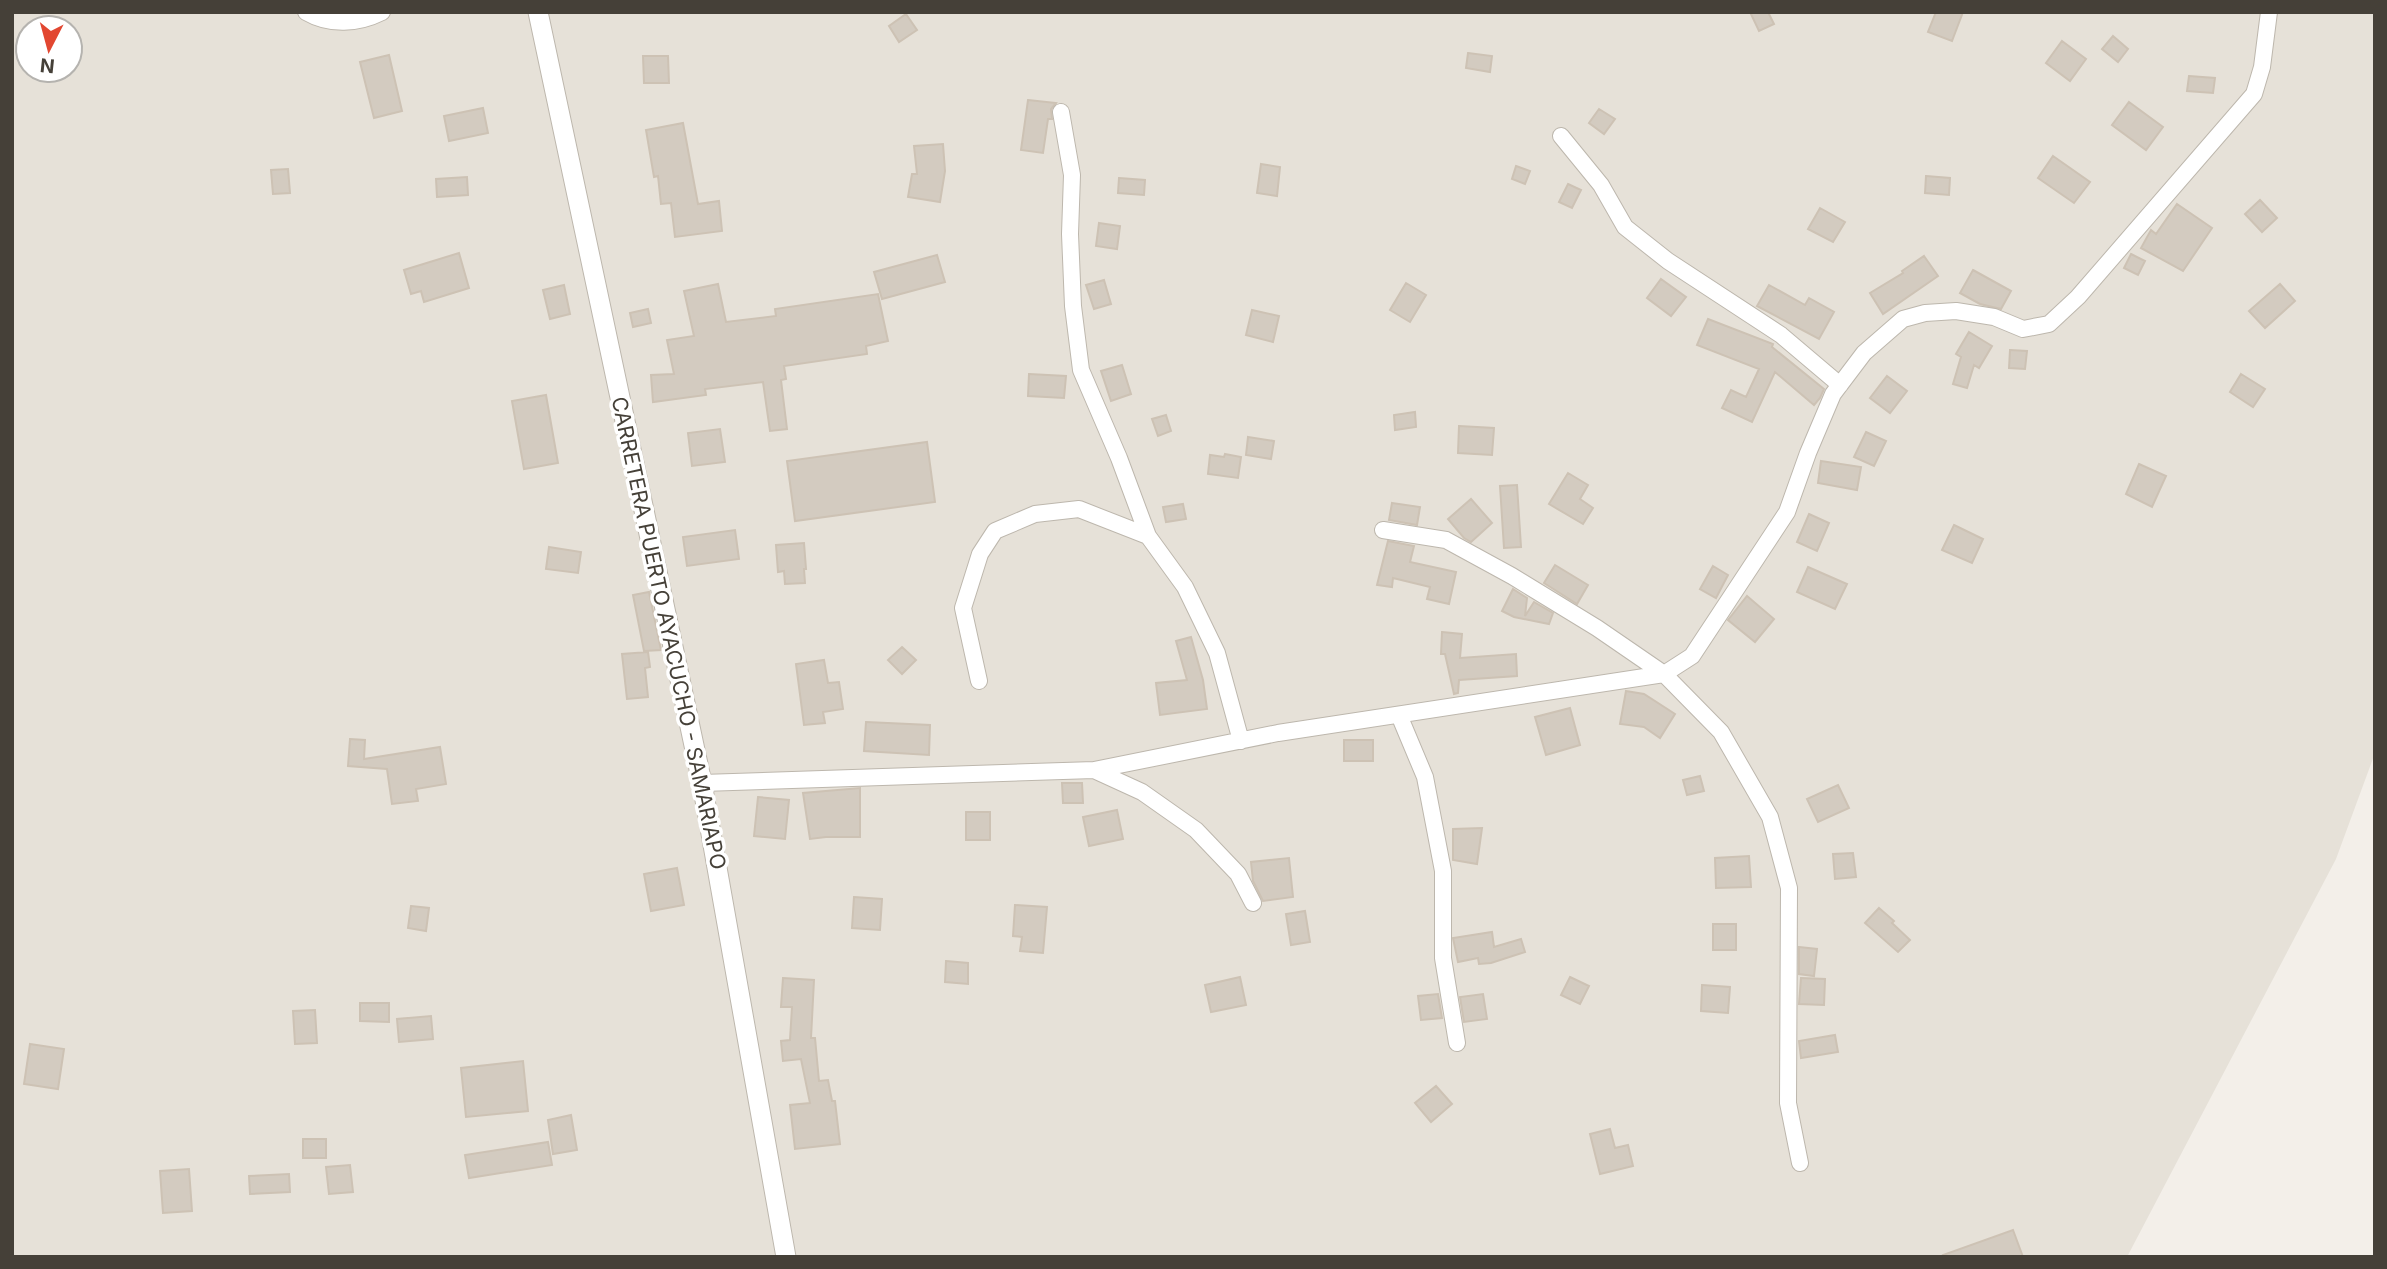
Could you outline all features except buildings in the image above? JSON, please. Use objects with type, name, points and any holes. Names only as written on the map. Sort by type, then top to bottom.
[{"type":"street","points":[[306,12],[320,20],[354,22],[382,12]]},
{"type":"street","name":"CARRETERA PUERTO AYACUCHO - SAMARIAPO","points":[[538,12],[702,783],[786,1257]]},
{"type":"street","points":[[702,783],[1094,770],[1241,741],[1664,674],[1692,656],[1787,512],[1833,394],[1864,353],[1903,319],[1925,313],[1955,311],[1994,317],[2023,329],[2049,324],[2078,297],[2254,94],[2262,67],[2269,12]]},
{"type":"street","points":[[1061,112],[1072,175],[1070,234],[1073,306],[1081,370],[1119,458],[1148,536],[1185,587],[1217,653],[1241,741]]},
{"type":"street","points":[[1562,136],[1601,185],[1625,227],[1668,261],[1782,335],[1840,385]]},
{"type":"street","points":[[979,681],[963,608],[980,554],[995,531],[1035,514],[1079,509],[1148,536]]},
{"type":"street","points":[[1383,530],[1446,540],[1597,628],[1664,674],[1721,733],[1770,817],[1788,888],[1788,1103],[1800,1163]]},
{"type":"street","points":[[1399,715],[1425,777],[1443,871],[1443,958],[1457,1043]]},
{"type":"street","points":[[1094,770],[1142,792],[1196,830],[1238,874],[1253,903]]},
{"type":"shaded area","points":[[12,12],[2375,12],[2375,753],[2336,859],[2127,1257],[12,1257]]}]
